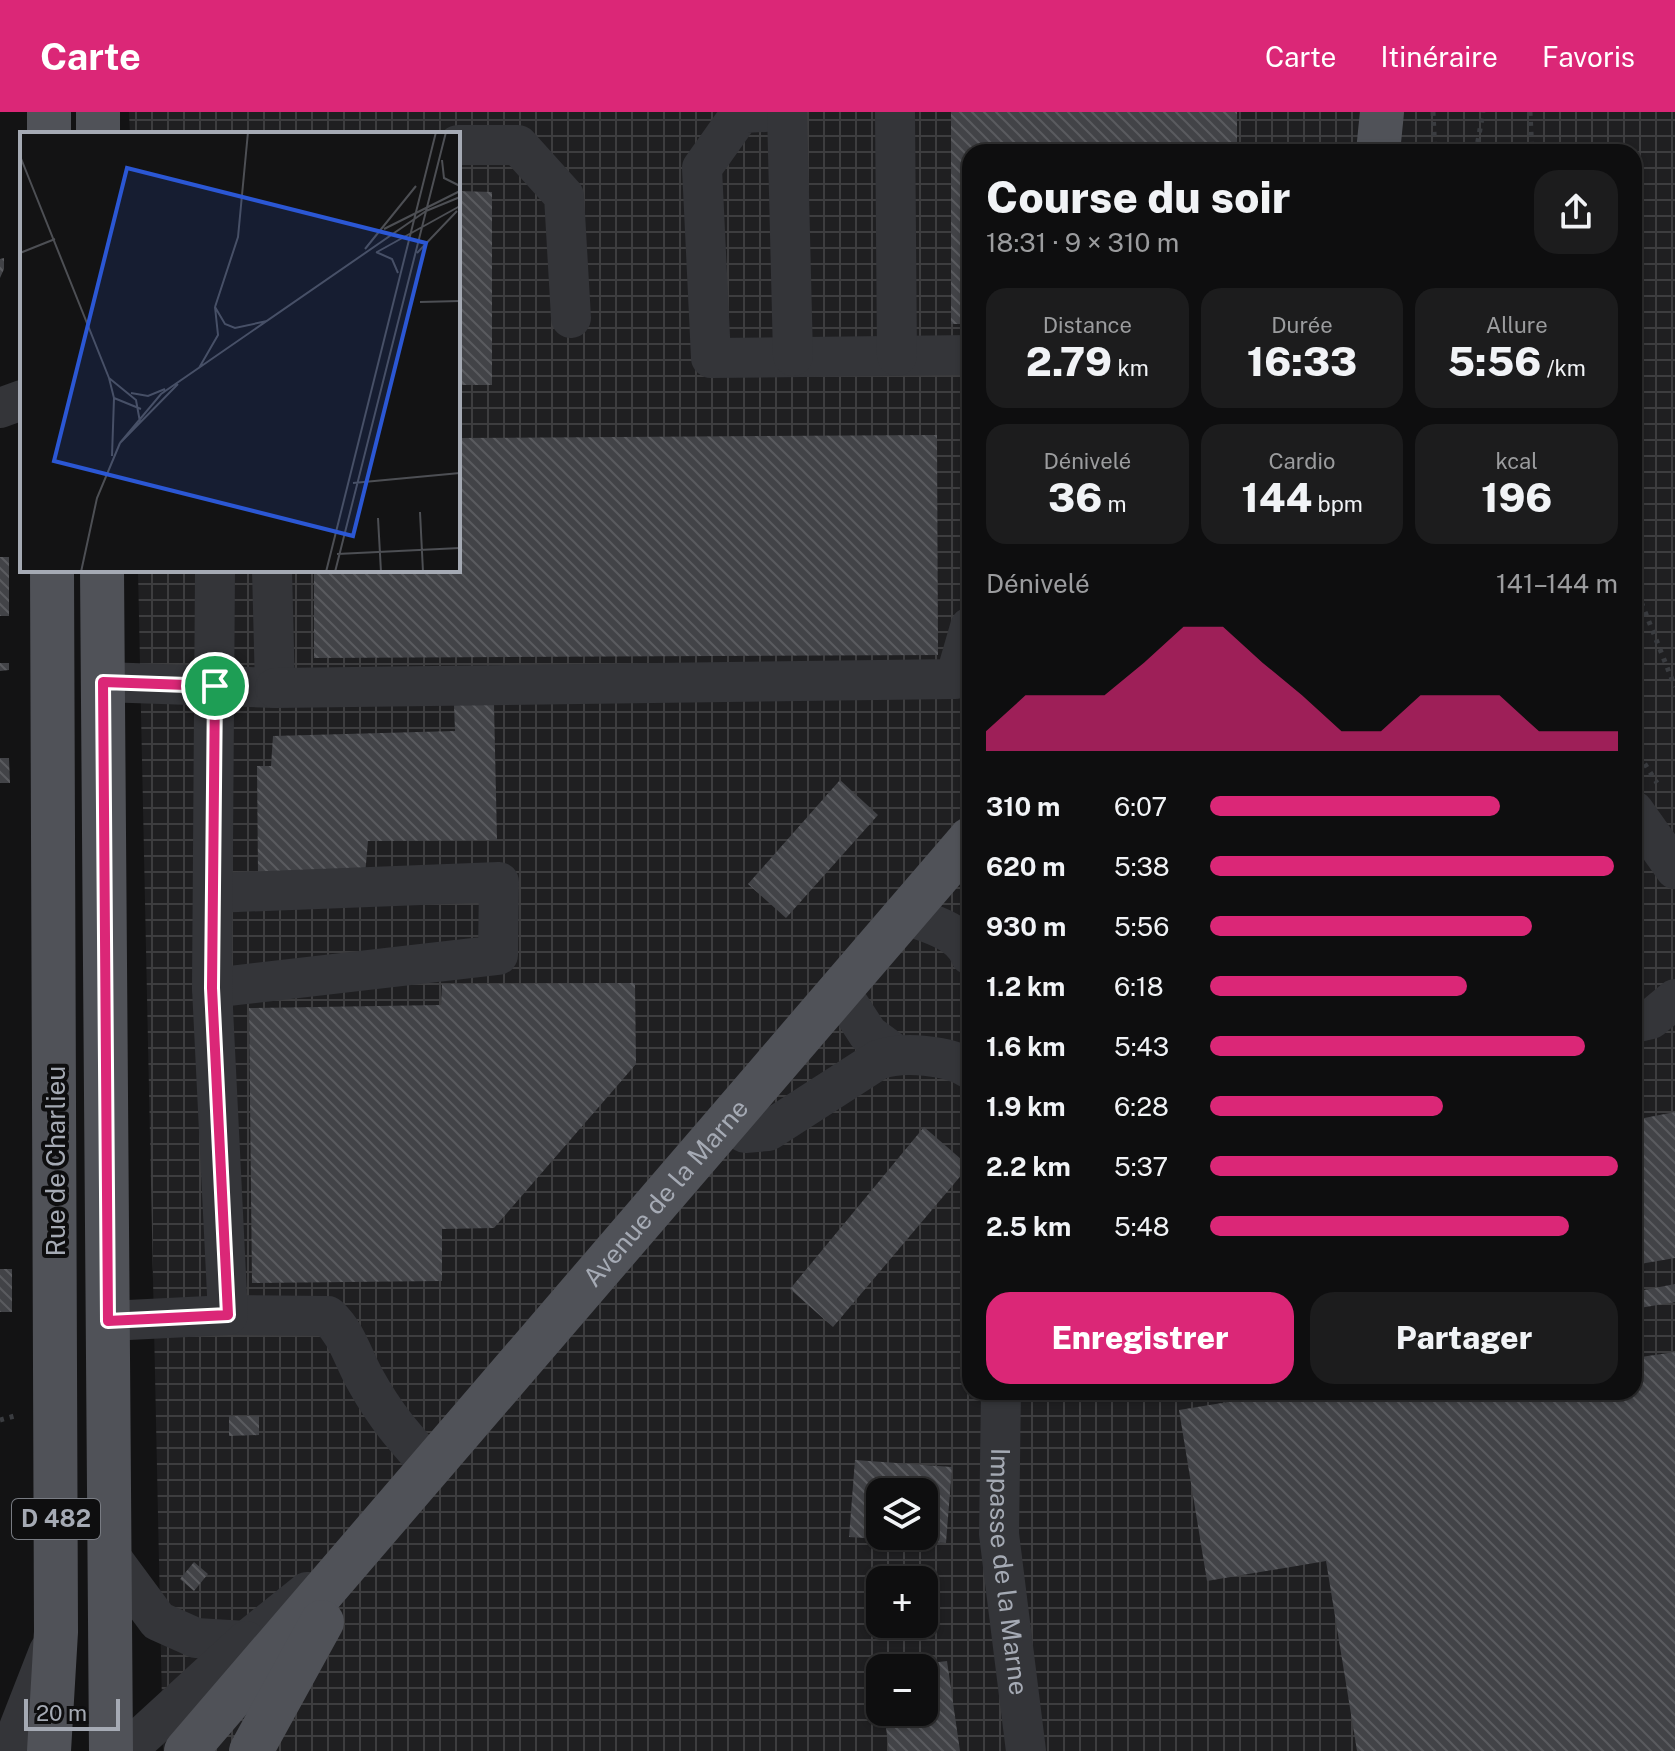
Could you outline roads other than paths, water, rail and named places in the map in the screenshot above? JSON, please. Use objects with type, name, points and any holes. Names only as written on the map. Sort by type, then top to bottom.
[{"type":"main road","points":[[1379,144],[1382,112]]},
{"type":"main road","name":"Rue de Charlieu","points":[[49,1751],[56,1632],[52,572]]},
{"type":"main road","name":"Rue de Charlieu","points":[[102,572],[111,1751]]},
{"type":"main road","name":"Avenue de la Marne","points":[[186,1751],[962,848]]},
{"type":"main road","points":[[251,1751],[363,1546]]},
{"type":"street","points":[[765,112],[741,113],[702,168],[711,358],[962,355]]},
{"type":"street","points":[[787,112],[793,356]]},
{"type":"street","points":[[895,112],[897,356]]},
{"type":"street","points":[[460,145],[518,145],[564,196],[571,318]]},
{"type":"street","points":[[0,408],[20,401]]},
{"type":"street","points":[[215,572],[212,988],[228,1315]]},
{"type":"street","points":[[272,572],[275,688]]},
{"type":"street","points":[[103,682],[275,688],[955,679],[962,655]]},
{"type":"street","points":[[1649,801],[1675,869]]},
{"type":"street","points":[[212,988],[498,955],[499,882],[213,893]]},
{"type":"street","points":[[906,915],[944,929],[962,944]]},
{"type":"street","points":[[840,991],[868,1034],[895,1054]]},
{"type":"street","points":[[1642,1021],[1651,1019],[1675,999]]},
{"type":"street","points":[[728,1122],[745,1133],[768,1131],[878,1060],[895,1054],[956,1059],[962,1063]]},
{"type":"street","points":[[108,1321],[228,1315],[328,1316],[343,1331],[364,1378],[390,1423],[431,1467]]},
{"type":"street","name":"Impasse de la Marne","points":[[1001,1400],[999,1534],[1026,1751]]},
{"type":"street","name":"Avenue de la Marne","points":[[126,1751],[246,1641],[363,1546]]},
{"type":"street","points":[[110,1556],[158,1621],[196,1638],[246,1641]]},
{"type":"street","points":[[10,1751],[56,1632]]}]
